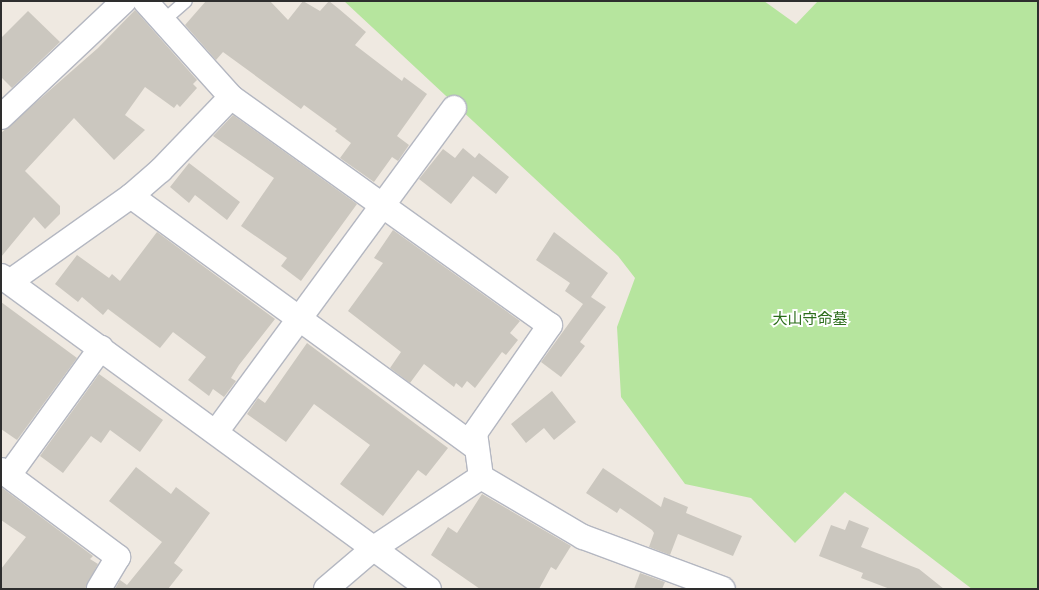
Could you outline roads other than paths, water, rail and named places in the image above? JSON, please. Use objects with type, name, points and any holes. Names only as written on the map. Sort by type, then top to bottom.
[{"type":"street","points":[[1,117],[124,1]]},
{"type":"street","points":[[145,1],[231,97],[550,325],[475,433],[474,446],[480,477],[583,537],[723,589]]},
{"type":"street","points":[[231,97],[161,170],[131,196],[6,279],[429,589]]},
{"type":"street","points":[[216,432],[454,108]]},
{"type":"street","points":[[131,196],[474,446]]},
{"type":"street","points":[[99,589],[118,557],[5,472],[102,348]]},
{"type":"street","points":[[326,589],[374,548],[480,477]]},
{"type":"lane","points":[[163,21],[186,1]]},
{"type":"park label","name":"大山守命墓","points":[[810,319]]}]
